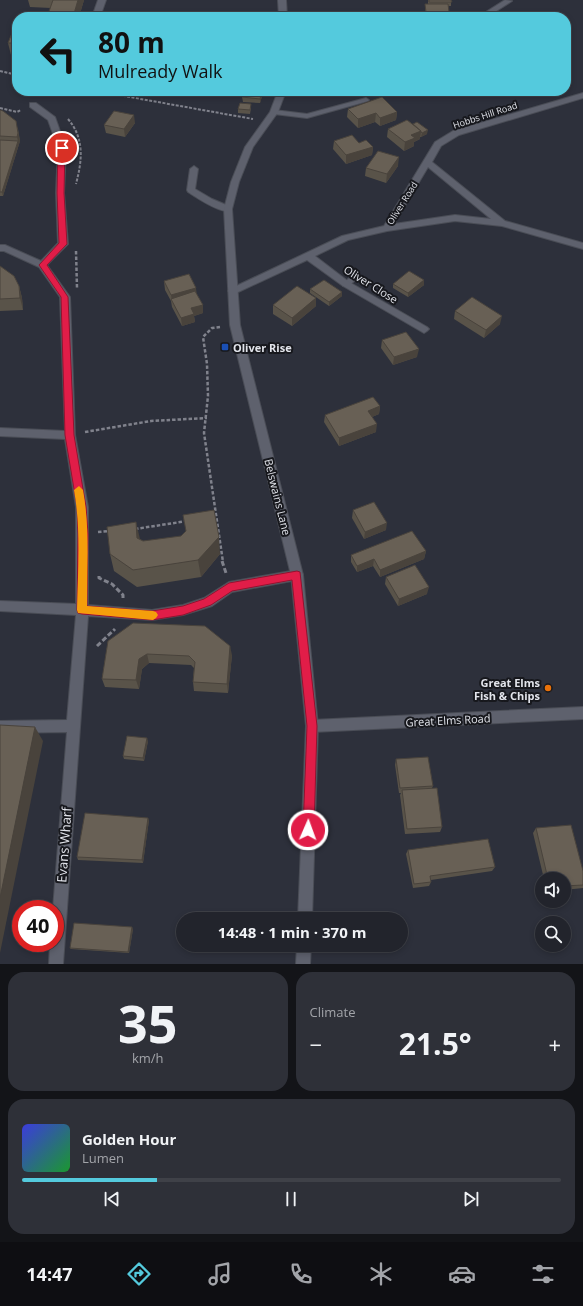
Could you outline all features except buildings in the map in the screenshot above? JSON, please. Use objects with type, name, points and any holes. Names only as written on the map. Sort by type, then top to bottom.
[{"type":"street","points":[[98,12],[102,0]]},
{"type":"street","points":[[282,0],[283,12]]},
{"type":"street","points":[[490,12],[510,0]]},
{"type":"street","name":"Hobbs Hill Road","points":[[428,163],[438,144],[456,133],[583,95]]},
{"type":"street","name":"Belswains Lane","points":[[280,96],[270,117],[249,147],[235,182],[228,209],[235,325],[297,575],[312,726],[305,912]]},
{"type":"street","points":[[0,248],[5,248],[42,265],[63,244],[60,193],[62,148],[52,119],[33,105]]},
{"type":"street","name":"Oliver Road","points":[[387,228],[428,163],[502,223]]},
{"type":"street","points":[[194,169],[191,190],[209,201],[228,209]]},
{"type":"street","name":"Oliver Road","points":[[387,228],[456,218],[502,223],[583,246]]},
{"type":"street","points":[[233,291],[345,238],[387,228]]},
{"type":"street","name":"Oliver Close","points":[[307,255],[424,329]]},
{"type":"street","name":"Evans Wharf","points":[[42,265],[64,297],[70,435],[82,507],[83,534],[82,610],[56,964]]},
{"type":"street","points":[[0,432],[70,435]]},
{"type":"street","points":[[0,606],[152,615],[183,610],[208,602],[229,587],[297,575]]},
{"type":"street","name":"Great Elms Road","points":[[312,726],[583,713]]},
{"type":"street","points":[[0,726],[73,726]]},
{"type":"street","points":[[303,964],[304,952]]},
{"type":"lane","points":[[270,117],[307,116],[366,100]]},
{"type":"path","points":[[0,71],[12,74]]},
{"type":"path","points":[[129,96],[270,117]]},
{"type":"path","points":[[229,587],[222,558],[204,433],[207,418],[208,396],[207,364],[203,337],[212,328],[235,325]]},
{"type":"path","points":[[84,432],[151,421],[207,418]]},
{"type":"path","points":[[129,529],[192,520]]},
{"type":"path","points":[[98,532],[114,531]]},
{"type":"path","points":[[99,578],[112,584],[123,595],[123,605]]},
{"type":"path","points":[[96,652],[101,641],[111,632],[122,626]]},
{"type":"slow traffic","points":[[79,490],[82,507],[83,534],[82,610],[153,615]]},
{"type":"place","name":"Oliver Rise","points":[[225,347]]},
{"type":"place","name":"Great Elms Fish & Chips","points":[[548,688]]},
{"type":"route","points":[[62,148],[60,193],[63,244],[42,265],[64,297],[70,435],[82,507],[82,610],[152,615],[183,610],[208,602],[229,587],[297,575],[312,726],[308,830]]}]
